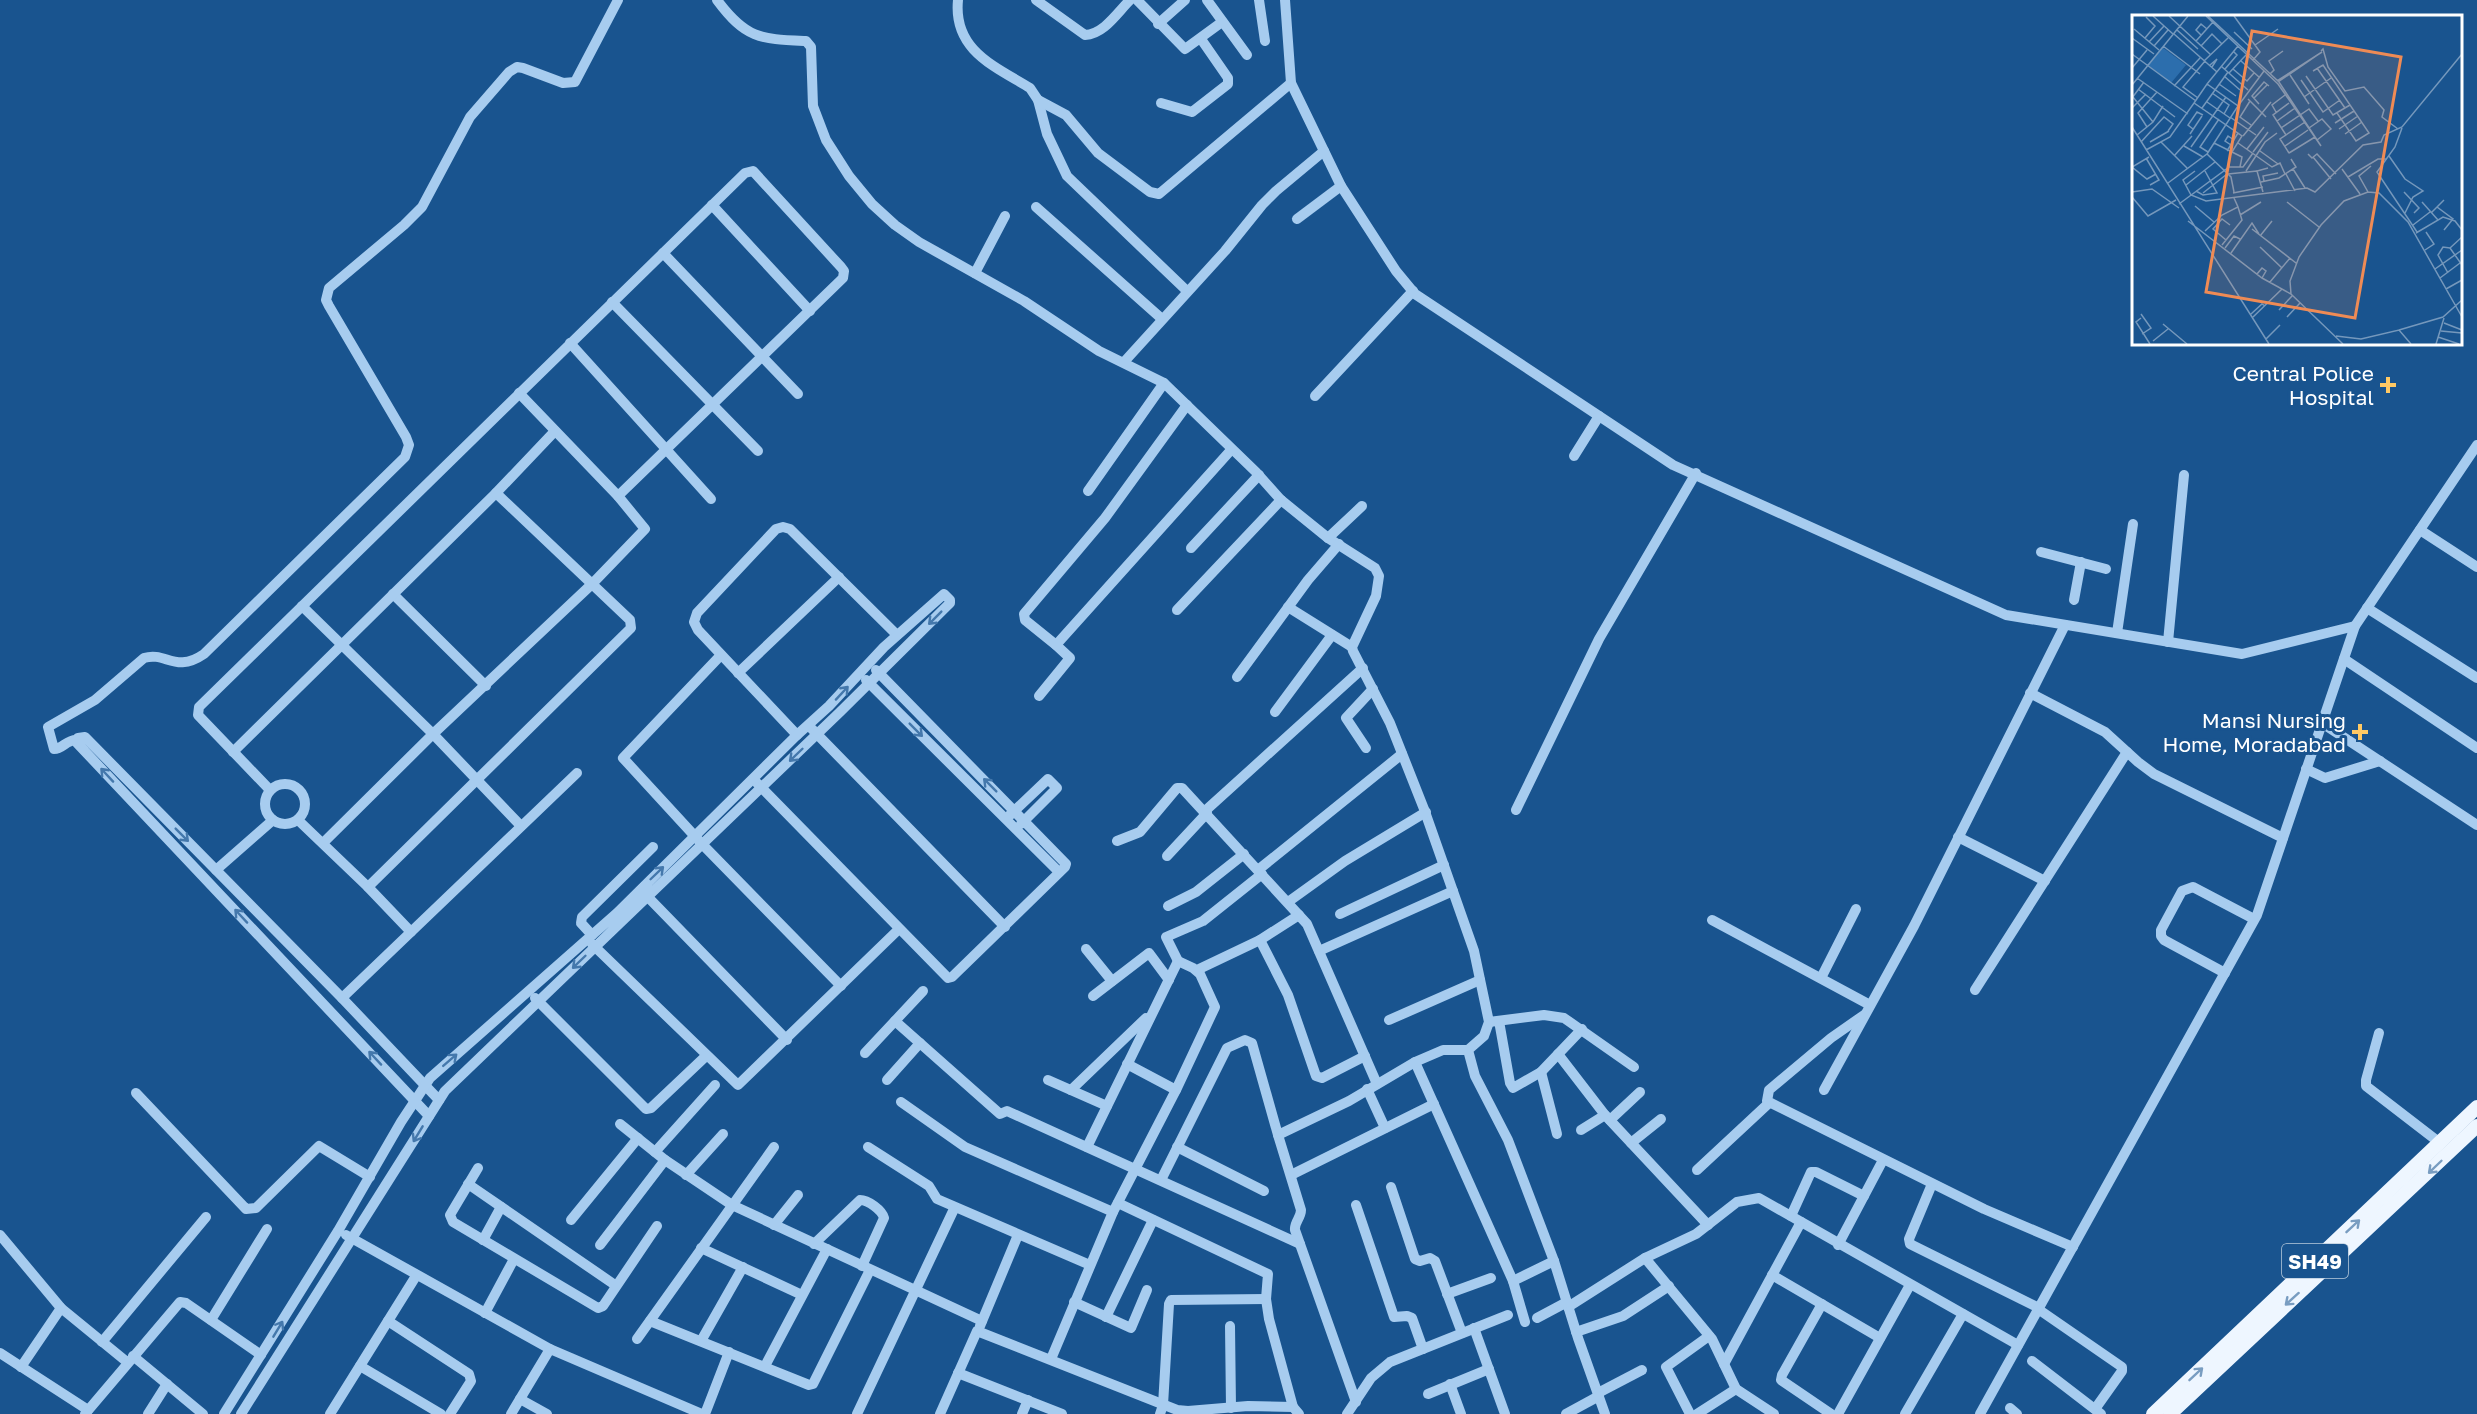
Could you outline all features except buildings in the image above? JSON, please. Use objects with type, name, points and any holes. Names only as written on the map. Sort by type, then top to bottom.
[{"type":"main road","name":"SH49","points":[[2153,1414],[2477,1107]]},
{"type":"main road","name":"SH49","points":[[2170,1414],[2477,1126]]},
{"type":"street","points":[[439,1100],[85,737],[81,736],[76,740],[68,741],[58,749],[54,749],[48,728],[95,700],[144,658],[150,656],[182,664],[204,654],[405,457],[408,451],[406,437],[329,306],[326,300],[329,288],[422,207],[465,125],[513,68],[523,68],[563,83],[575,82],[618,0]]},
{"type":"street","points":[[717,0],[745,31],[765,39],[806,41],[813,54],[813,106],[826,140],[849,176],[872,204],[895,225],[1024,301],[1099,351],[1164,383],[1281,500],[1328,538],[1375,568],[1379,576],[1376,596],[1352,648]]},
{"type":"street","points":[[958,0],[957,12],[961,30],[970,47],[981,59],[1030,88],[1038,100],[1047,134],[1067,176],[1187,291]]},
{"type":"street","points":[[1036,0],[1085,35],[1101,30],[1130,0]]},
{"type":"street","points":[[1137,0],[1182,48],[1188,48],[1222,22]]},
{"type":"street","points":[[1158,24],[1185,0]]},
{"type":"street","points":[[1207,0],[1247,55]]},
{"type":"street","points":[[1259,0],[1265,41]]},
{"type":"street","points":[[1285,0],[1291,83],[1341,186],[1396,271],[1413,291],[1673,465],[1696,473],[2006,615],[2242,654],[2355,626]]},
{"type":"street","points":[[1161,103],[1192,112],[1228,84],[1228,78],[1201,39]]},
{"type":"street","points":[[1038,100],[1066,115],[1098,153],[1150,192],[1159,194],[1291,83]]},
{"type":"street","points":[[1124,363],[1276,191],[1324,151]]},
{"type":"street","points":[[270,790],[198,714],[199,707],[744,172],[757,174],[844,271],[840,282],[618,496]]},
{"type":"street","points":[[1297,219],[1341,186]]},
{"type":"street","points":[[712,205],[810,311]]},
{"type":"street","points":[[1036,207],[1162,319]]},
{"type":"street","points":[[975,273],[1005,216]]},
{"type":"street","points":[[663,254],[798,394]]},
{"type":"street","points":[[1315,396],[1413,291]]},
{"type":"street","points":[[612,302],[758,451]]},
{"type":"street","points":[[570,344],[711,499]]},
{"type":"street","points":[[1088,491],[1164,383]]},
{"type":"street","points":[[323,843],[433,734],[592,584],[645,529],[618,496],[519,393]]},
{"type":"street","points":[[1039,696],[1070,658],[1025,620],[1024,614],[1106,518],[1187,405]]},
{"type":"street","points":[[1574,456],[1599,416]]},
{"type":"street","points":[[233,752],[496,493],[555,431]]},
{"type":"street","points":[[1980,1414],[2254,919],[2355,626],[2477,445]]},
{"type":"street","points":[[1056,645],[1231,450]]},
{"type":"street","points":[[1516,810],[1599,639],[1696,473]]},
{"type":"street","points":[[2168,642],[2184,475]]},
{"type":"street","points":[[1191,548],[1259,476]]},
{"type":"street","points":[[368,887],[631,628],[630,620],[496,493]]},
{"type":"street","points":[[1178,610],[1281,500]]},
{"type":"street","points":[[1328,538],[1362,506]]},
{"type":"street","points":[[2117,633],[2133,524]]},
{"type":"street","points":[[797,735],[698,630],[694,622],[697,613],[776,529],[783,526],[790,529],[897,635]]},
{"type":"street","points":[[2420,530],[2477,567]]},
{"type":"street","points":[[1237,677],[1288,607],[1339,544]]},
{"type":"street","points":[[2041,552],[2106,569]]},
{"type":"street","points":[[2074,600],[2081,562]]},
{"type":"street","points":[[738,673],[838,577]]},
{"type":"street","points":[[393,594],[486,686]]},
{"type":"street","points":[[224,1414],[430,1078],[528,992],[592,940],[758,783],[817,734],[950,603],[950,600],[941,594],[897,635],[797,735],[758,783]]},
{"type":"street","points":[[302,606],[433,734],[521,826]]},
{"type":"street","points":[[1288,607],[1352,648],[1373,689],[1426,812],[1474,951],[1480,980],[1494,1021],[1511,1086],[1516,1087],[1541,1072],[1582,1029]]},
{"type":"street","points":[[2367,608],[2477,678]]},
{"type":"street","points":[[1824,1090],[1958,837],[2065,625]]},
{"type":"street","points":[[1275,712],[1332,635]]},
{"type":"street","points":[[722,656],[623,758],[699,841],[841,986]]},
{"type":"street","points":[[2344,658],[2477,748]]},
{"type":"street","points":[[758,783],[948,978],[952,977],[1005,927],[1065,867],[1065,861],[869,663]]},
{"type":"street","points":[[1167,856],[1206,812],[1363,668]]},
{"type":"street","points":[[859,674],[1059,872]]},
{"type":"street","points":[[1366,748],[1346,718],[1373,689]]},
{"type":"street","points":[[2030,693],[2105,732],[2154,774],[2283,838]]},
{"type":"street","points":[[2322,723],[2477,825]]},
{"type":"street","points":[[808,725],[1005,927]]},
{"type":"street","points":[[76,740],[429,1116]]},
{"type":"street","points":[[1975,990],[2127,752]]},
{"type":"street","points":[[950,764],[959,754]]},
{"type":"street","points":[[1051,1359],[1115,1208],[1176,1090],[1215,1007],[1197,970],[1178,961],[1166,937],[1203,921],[1402,754]]},
{"type":"street","points":[[2306,769],[2325,778],[2380,761]]},
{"type":"street","points":[[342,998],[577,773]]},
{"type":"street","points":[[1006,820],[1048,779],[1057,788],[1016,830]]},
{"type":"street","points":[[285,784],[300,790],[306,806],[298,820],[285,824],[273,820],[265,806],[270,790],[285,784]]},
{"type":"street","points":[[1117,841],[1140,832],[1177,788],[1182,788],[1307,924],[1377,1084]]},
{"type":"street","points":[[1288,902],[1345,861],[1426,812]]},
{"type":"street","points":[[209,882],[273,820]]},
{"type":"street","points":[[298,820],[411,932]]},
{"type":"street","points":[[1958,837],[2045,881]]},
{"type":"street","points":[[653,847],[582,918],[581,923],[592,940],[706,1056],[738,1085],[899,929]]},
{"type":"street","points":[[1168,906],[1196,892],[1244,854]]},
{"type":"street","points":[[1340,914],[1444,865]]},
{"type":"street","points":[[2225,973],[2164,940],[2161,930],[2182,891],[2193,887],[2254,919]]},
{"type":"street","points":[[1319,951],[1453,891]]},
{"type":"street","points":[[644,893],[787,1040]]},
{"type":"street","points":[[1821,978],[1856,909]]},
{"type":"street","points":[[1197,970],[1260,940],[1299,915]]},
{"type":"street","points":[[1712,920],[1821,978],[1868,1009]]},
{"type":"street","points":[[241,1414],[445,1091],[538,1002],[592,940]]},
{"type":"street","points":[[1260,940],[1288,995],[1316,1076],[1322,1078],[1365,1056]]},
{"type":"street","points":[[1086,949],[1112,981]]},
{"type":"street","points":[[1093,996],[1149,953],[1169,980]]},
{"type":"street","points":[[1088,1147],[1178,961]]},
{"type":"street","points":[[1389,1020],[1480,980]]},
{"type":"street","points":[[865,1053],[923,991]]},
{"type":"street","points":[[528,992],[646,1109],[651,1108],[706,1056]]},
{"type":"street","points":[[1868,1009],[1769,1090],[1766,1097],[1769,1103],[1932,1184],[2073,1247]]},
{"type":"street","points":[[1071,1090],[1152,1012]]},
{"type":"street","points":[[1494,1021],[1554,1015],[1564,1017],[1634,1067]]},
{"type":"street","points":[[895,1021],[999,1113],[1007,1111],[1300,1244]]},
{"type":"street","points":[[1278,1135],[1307,1123],[1415,1062],[1443,1050],[1468,1050],[1484,1036],[1494,1021]]},
{"type":"street","points":[[2379,1033],[2366,1086],[2439,1143]]},
{"type":"street","points":[[1161,1180],[1227,1048],[1245,1040],[1252,1043],[1301,1210],[1294,1226],[1352,1407],[1363,1414]]},
{"type":"street","points":[[887,1080],[920,1042]]},
{"type":"street","points":[[1468,1050],[1475,1077],[1508,1140],[1554,1261],[1605,1414]]},
{"type":"street","points":[[1558,1054],[1607,1118],[1708,1225]]},
{"type":"street","points":[[1415,1062],[1512,1281],[1525,1322]]},
{"type":"street","points":[[1127,1064],[1176,1090]]},
{"type":"street","points":[[1541,1072],[1557,1134]]},
{"type":"street","points":[[1048,1080],[1107,1106]]},
{"type":"street","points":[[655,1152],[715,1085]]},
{"type":"street","points":[[1367,1089],[1385,1128]]},
{"type":"street","points":[[1581,1130],[1607,1118],[1640,1092]]},
{"type":"street","points":[[136,1093],[246,1209],[256,1208],[319,1146],[370,1177]]},
{"type":"street","points":[[620,1124],[665,1160],[732,1205],[866,1268],[917,1289],[980,1326],[1161,1411],[1190,1413],[1240,1409],[1294,1411],[1274,1342],[1266,1299],[1268,1274],[1153,1220],[1115,1208],[965,1147],[901,1102]]},
{"type":"street","points":[[1698,1170],[1769,1103]]},
{"type":"street","points":[[1291,1175],[1434,1104]]},
{"type":"street","points":[[1631,1143],[1661,1119]]},
{"type":"street","points":[[686,1174],[723,1134]]},
{"type":"street","points":[[571,1220],[638,1138]]},
{"type":"street","points":[[637,1339],[774,1147]]},
{"type":"street","points":[[868,1147],[929,1186],[937,1200],[1090,1265]]},
{"type":"street","points":[[1176,1147],[1264,1191]]},
{"type":"street","points":[[600,1245],[665,1160]]},
{"type":"street","points":[[1838,1245],[1883,1160]]},
{"type":"street","points":[[478,1168],[450,1215],[450,1219],[598,1308],[603,1306],[615,1285],[657,1226]]},
{"type":"street","points":[[1791,1216],[1811,1172],[1816,1172],[1864,1196]]},
{"type":"street","points":[[468,1184],[615,1285]]},
{"type":"street","points":[[1932,1184],[1909,1239],[1910,1244],[2038,1308],[2122,1367],[2122,1371],[2098,1411],[2032,1361]]},
{"type":"street","points":[[1391,1187],[1415,1259],[1420,1261],[1433,1258],[1462,1333]]},
{"type":"street","points":[[774,1225],[798,1195]]},
{"type":"street","points":[[1537,1318],[1568,1305],[1645,1258],[1696,1234],[1737,1203],[1755,1199],[1764,1200],[1838,1245],[2018,1345]]},
{"type":"street","points":[[650,1321],[809,1385],[816,1382],[866,1268],[884,1218],[883,1213],[865,1200],[860,1200],[814,1244]]},
{"type":"street","points":[[1356,1205],[1394,1317],[1410,1316],[1412,1318],[1423,1349]]},
{"type":"street","points":[[483,1240],[501,1207]]},
{"type":"street","points":[[857,1414],[954,1209]]},
{"type":"street","points":[[102,1342],[206,1217]]},
{"type":"street","points":[[1106,1317],[1153,1220]]},
{"type":"street","points":[[1724,1364],[1801,1222]]},
{"type":"street","points":[[211,1320],[267,1229]]},
{"type":"street","points":[[338,1231],[550,1349],[703,1414],[729,1352]]},
{"type":"street","points":[[0,1234],[61,1308],[102,1342],[167,1384],[203,1414]]},
{"type":"street","points":[[940,1414],[1018,1235]]},
{"type":"street","points":[[701,1248],[802,1294]]},
{"type":"street","points":[[765,1366],[826,1249]]},
{"type":"street","points":[[1645,1258],[1709,1336],[1737,1389],[1774,1414]]},
{"type":"street","points":[[484,1313],[514,1259]]},
{"type":"street","points":[[1512,1281],[1554,1261]]},
{"type":"street","points":[[701,1341],[743,1267]]},
{"type":"street","points":[[1772,1275],[1880,1338]]},
{"type":"street","points":[[330,1414],[416,1276]]},
{"type":"street","points":[[1447,1294],[1491,1278]]},
{"type":"street","points":[[1838,1414],[1910,1285]]},
{"type":"street","points":[[1576,1332],[1623,1316],[1669,1286]]},
{"type":"street","points":[[1074,1302],[1131,1328],[1147,1290]]},
{"type":"street","points":[[1161,1411],[1171,1300],[1266,1299]]},
{"type":"street","points":[[0,1353],[86,1412],[180,1302],[211,1320],[261,1355]]},
{"type":"street","points":[[1821,1304],[1781,1380],[1831,1414]]},
{"type":"street","points":[[21,1367],[61,1308]]},
{"type":"street","points":[[1905,1414],[1963,1314]]},
{"type":"street","points":[[1352,1407],[1371,1378],[1382,1367],[1508,1315]]},
{"type":"street","points":[[388,1321],[469,1374],[471,1380],[450,1414]]},
{"type":"street","points":[[1230,1326],[1240,1409]]},
{"type":"street","points":[[1474,1328],[1505,1414]]},
{"type":"street","points":[[1690,1414],[1666,1367],[1709,1336]]},
{"type":"street","points":[[511,1414],[550,1349]]},
{"type":"street","points":[[360,1365],[441,1414]]},
{"type":"street","points":[[1428,1394],[1489,1369]]},
{"type":"street","points":[[1566,1414],[1642,1370]]},
{"type":"street","points":[[958,1373],[1062,1414]]},
{"type":"street","points":[[148,1414],[167,1384]]},
{"type":"street","points":[[1450,1384],[1461,1414]]},
{"type":"street","points":[[1697,1414],[1737,1389]]},
{"type":"street","points":[[520,1398],[547,1414]]},
{"type":"street","points":[[1022,1414],[1028,1400]]},
{"type":"place","name":"Central Police Hospital","points":[[2388,385]]},
{"type":"place","name":"Mansi Nursing Home, Moradabad","points":[[2360,732]]}]
